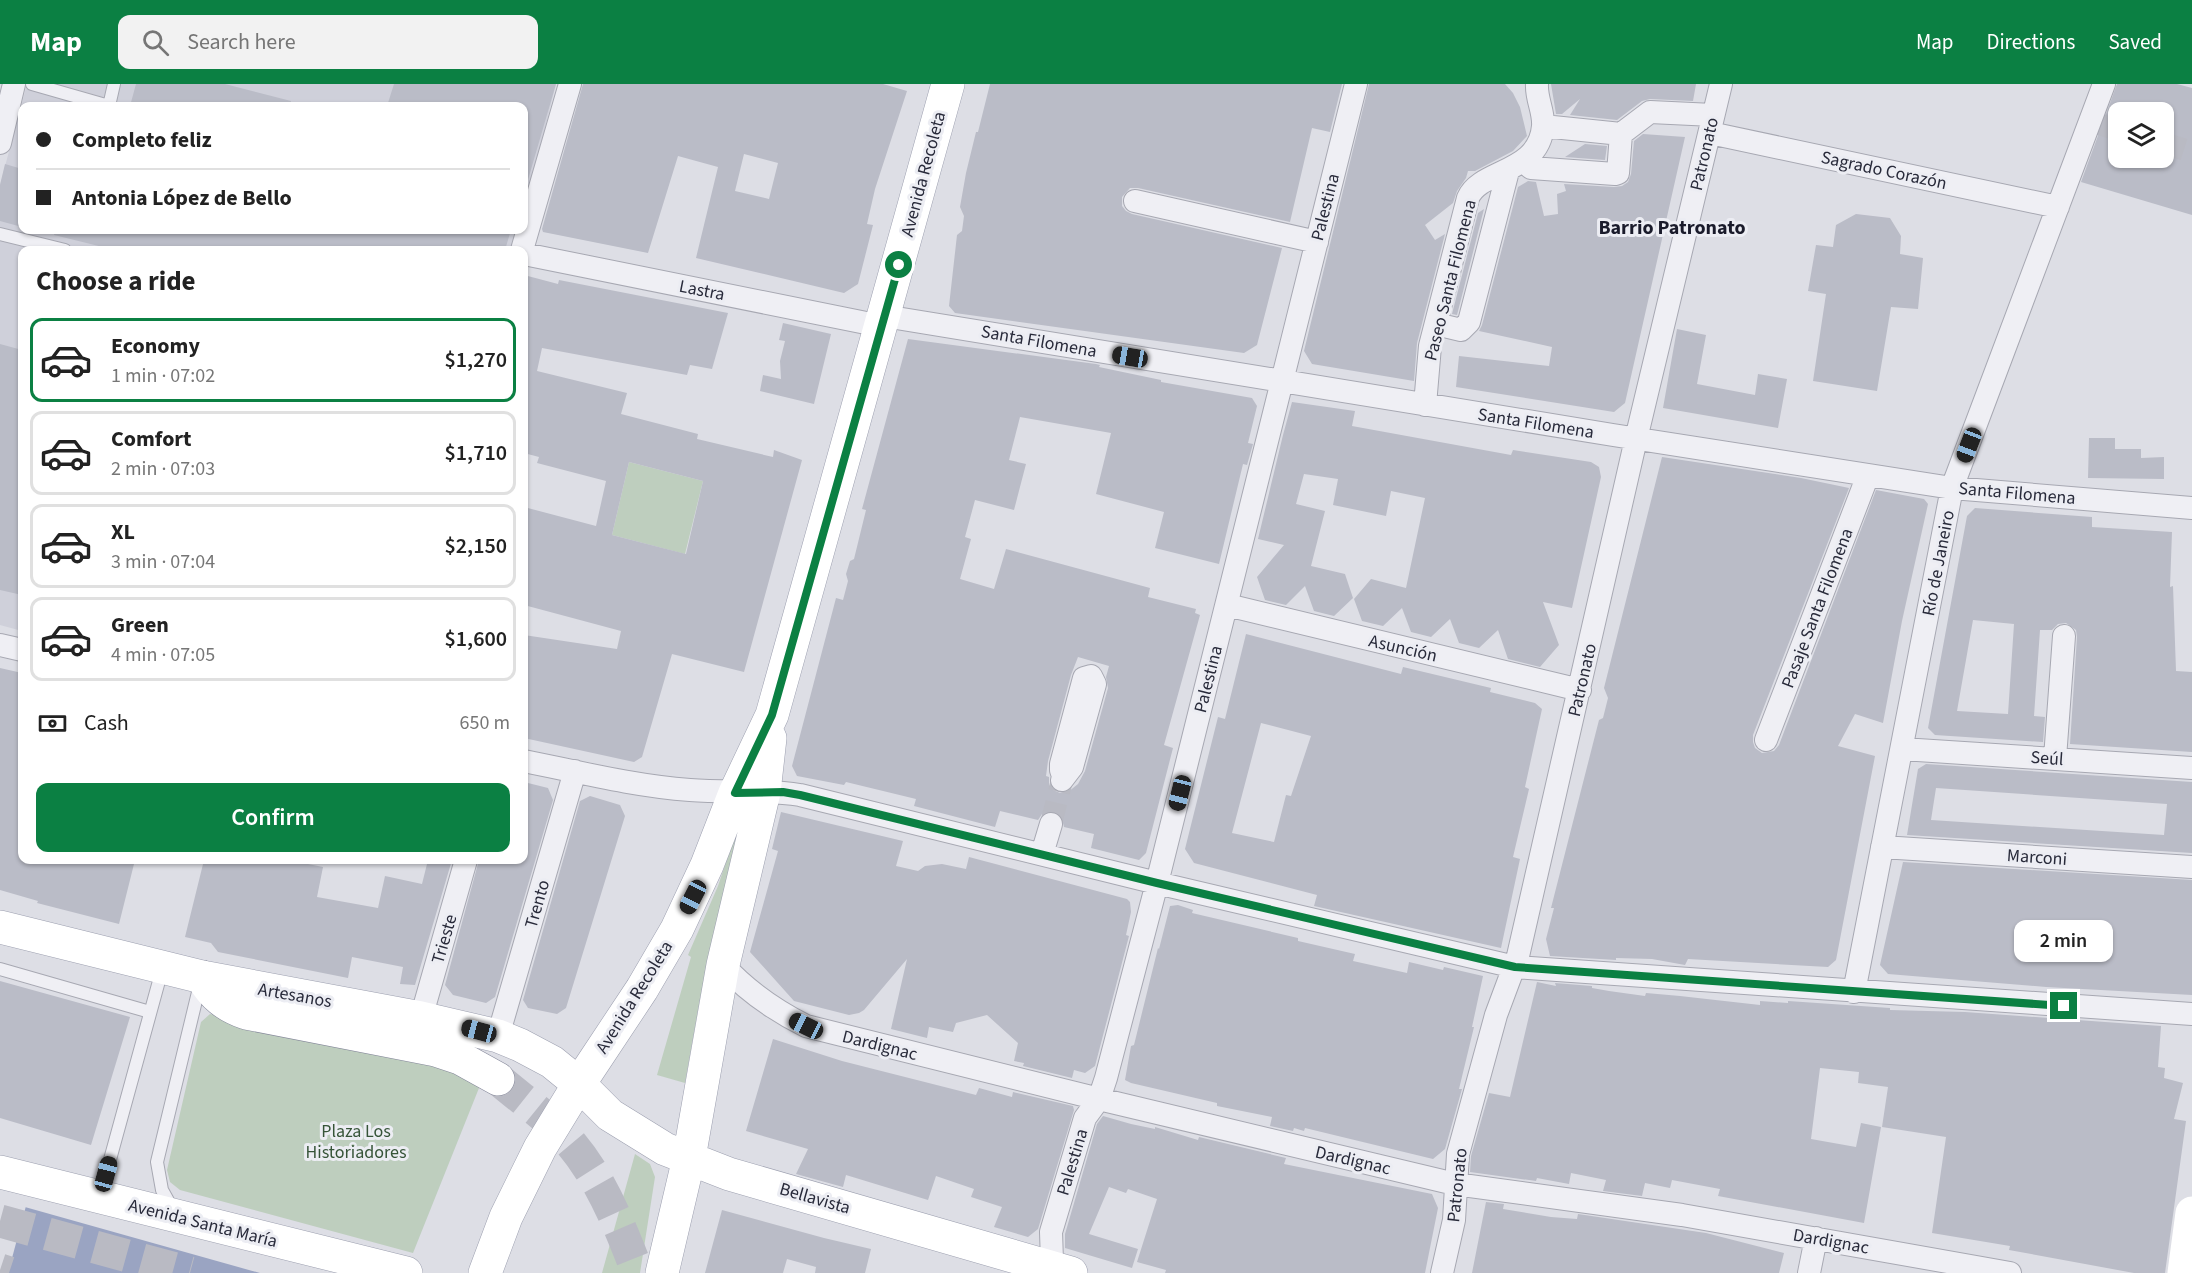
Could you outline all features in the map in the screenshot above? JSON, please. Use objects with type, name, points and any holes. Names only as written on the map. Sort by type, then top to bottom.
[{"type":"main road","name":"Avenida Recoleta","points":[[662,1273],[689,1158],[723,965],[750,792],[948,84]]},
{"type":"main road","name":"Avenida Recoleta","points":[[485,1273],[502,1226],[549,1132],[663,956],[707,865],[750,792]]},
{"type":"main road","name":"Artesanos","points":[[0,927],[202,977],[421,1018],[498,1036],[541,1056],[579,1084]]},
{"type":"main road","points":[[202,977],[207,987],[222,1002],[246,1013],[436,1050],[470,1063],[498,1079]]},
{"type":"main road","name":"Bellavista","points":[[579,1084],[610,1115],[665,1149],[729,1174],[1057,1271]]},
{"type":"main road","name":"Avenida Santa María","points":[[0,1172],[405,1273]]},
{"type":"main road","points":[[2184,1273],[2192,1213]]},
{"type":"street","points":[[0,143],[14,84]]},
{"type":"street","points":[[525,246],[570,84]]},
{"type":"street","name":"Palestina","points":[[1057,1271],[1051,1232],[1085,1118],[1099,1099],[1157,883],[1356,84]]},
{"type":"street","points":[[1436,324],[1461,330],[1469,322],[1515,166],[1535,146],[1543,126],[1541,105],[1536,94],[1537,84]]},
{"type":"street","name":"Patronato","points":[[1442,1273],[1454,1220],[1458,1154],[1500,1002],[1515,967],[1636,439],[1721,84]]},
{"type":"street","name":"Río de Janeiro","points":[[1854,992],[1952,488],[2092,122],[2104,84]]},
{"type":"street","name":"Sagrado Corazón","points":[[1621,134],[1650,112],[1712,124],[2058,207]]},
{"type":"street","points":[[1515,166],[1618,173],[1621,134],[1543,126]]},
{"type":"street","name":"Paseo Santa Filomena","points":[[1425,405],[1430,346],[1470,191],[1515,166]]},
{"type":"street","points":[[1135,201],[1317,242]]},
{"type":"street","name":"Lastra","points":[[528,253],[882,321]]},
{"type":"street","name":"Santa Filomena","points":[[882,321],[1282,381],[1952,488],[2192,508]]},
{"type":"street","name":"Pasaje Santa Filomena","points":[[1766,740],[1868,475]]},
{"type":"street","name":"Asunción","points":[[1227,605],[1580,690]]},
{"type":"street","points":[[2055,758],[2064,636]]},
{"type":"street","points":[[0,645],[18,649]]},
{"type":"street","name":"Seúl","points":[[1902,749],[2192,768]]},
{"type":"street","points":[[528,762],[646,785],[800,795],[1157,883],[1515,967],[2192,1014]]},
{"type":"street","name":"Trento","points":[[498,1036],[575,771]]},
{"type":"street","points":[[1042,854],[1051,824]]},
{"type":"street","name":"Marconi","points":[[1882,847],[2192,867]]},
{"type":"street","name":"Trieste","points":[[421,1018],[465,864]]},
{"type":"street","name":"Dardignac","points":[[723,965],[760,999],[806,1026],[1099,1099],[1455,1184],[1682,1215],[2010,1273]]},
{"type":"street","points":[[1809,1273],[1816,1238]]},
{"type":"lane","points":[[32,84],[95,102]]},
{"type":"lane","points":[[110,102],[114,84]]},
{"type":"lane","points":[[0,234],[49,246]]},
{"type":"lane","points":[[99,1197],[162,968]]},
{"type":"lane","points":[[0,969],[150,1012]]},
{"type":"lane","points":[[189,1219],[174,1211],[167,1201],[158,1176],[157,1162],[202,977]]},
{"type":"shaded area","points":[[27,84],[556,84],[528,196],[528,102],[22,102]]},
{"type":"shaded area","points":[[18,118],[18,234],[518,234],[515,246],[18,246],[18,630],[0,625],[0,185]]},
{"type":"green space","points":[[629,462],[703,481],[685,554],[612,535]]},
{"type":"green space","points":[[742,814],[701,994],[685,1083],[657,1075],[691,957],[688,955],[718,886]]},
{"type":"green space","name":"Plaza Los Historiadores","points":[[210,1014],[409,1055],[481,1083],[413,1253],[180,1190],[170,1182],[167,1170],[201,1022]]},
{"type":"green space","points":[[635,1154],[650,1164],[655,1177],[640,1273],[602,1273]]},
{"type":"water","points":[[0,1200],[260,1273],[0,1273]]},
{"type":"pier","points":[[0,1198],[26,1206],[8,1273],[0,1273]]},
{"type":"building","points":[[136,84],[225,84],[291,101],[291,102],[131,102]]},
{"type":"building","points":[[394,84],[556,84],[528,180],[528,102],[388,102]]},
{"type":"building","points":[[583,84],[883,84],[907,91],[875,189],[867,224],[873,225],[858,284],[844,293],[696,258],[718,167],[678,156],[648,253],[543,232]],"holes":[[[744,154],[778,163],[769,199],[735,191]]]},
{"type":"building","points":[[990,84],[1342,84],[1330,132],[1312,128],[1290,222],[1138,188],[1130,188],[1122,197],[1122,206],[1132,214],[1282,248],[1257,345],[1244,353],[955,313],[949,306],[957,235],[962,231],[964,216],[960,207],[976,132],[978,132]]},
{"type":"building","points":[[1369,84],[1505,84],[1520,107],[1527,136],[1513,151],[1475,171],[1468,171],[1453,203],[1425,225],[1435,240],[1445,234],[1417,343],[1414,381],[1312,364],[1304,351]]},
{"type":"building","points":[[1551,84],[1696,84],[1693,101],[1650,99],[1642,101],[1617,120],[1570,115],[1580,99],[1562,114],[1556,114]]},
{"type":"building","points":[[2117,84],[2177,84],[2192,88],[2192,215],[2081,182],[2108,108],[2108,168],[2174,168],[2174,102],[2110,102]]},
{"type":"building","points":[[1643,134],[1685,137],[1625,403],[1614,412],[1456,387],[1459,356],[1549,366],[1552,347],[1479,331],[1518,187],[1528,181],[1536,182],[1544,216],[1558,214],[1557,194],[1566,191],[1564,184],[1614,187],[1628,182],[1631,174],[1634,141]]},
{"type":"building","points":[[1585,144],[1607,146],[1605,160],[1565,157]]},
{"type":"building","points":[[5,164],[18,168],[18,226],[0,221],[0,185]]},
{"type":"building","points":[[1484,209],[1457,315],[1452,314],[1478,213]]},
{"type":"building","points":[[1856,214],[1890,218],[1901,236],[1900,254],[1923,258],[1918,309],[1891,307],[1877,391],[1813,381],[1826,294],[1808,291],[1816,245],[1833,247],[1836,225]]},
{"type":"building","points":[[510,234],[506,246],[99,246],[54,235]]},
{"type":"building","points":[[528,276],[558,284],[559,280],[728,313],[712,369],[690,365],[687,375],[542,348],[537,371],[627,393],[621,414],[698,434],[697,439],[773,457],[774,450],[802,460],[744,672],[672,654],[642,757],[634,762],[528,739],[528,636],[617,649],[621,631],[528,606],[528,508],[596,526],[606,481],[537,463],[539,457],[528,454]],"holes":[[[629,462],[703,481],[686,554],[612,535]]]},
{"type":"building","points":[[783,323],[831,334],[814,404],[760,391],[763,375],[781,379],[780,361],[785,341],[779,340]]},
{"type":"building","points":[[1677,329],[1706,335],[1697,384],[1755,395],[1758,374],[1787,379],[1778,428],[1663,408]]},
{"type":"building","points":[[908,339],[1096,364],[1100,365],[1099,367],[1161,380],[1161,382],[1252,398],[1257,406],[1248,443],[1253,444],[1247,465],[1243,464],[1219,564],[1155,548],[1164,512],[1096,494],[1111,433],[1020,417],[1009,460],[1026,464],[1014,510],[975,500],[965,537],[971,539],[960,579],[994,589],[1006,549],[1150,588],[1148,597],[1196,609],[1195,613],[1200,615],[1164,745],[1173,748],[1146,853],[1139,860],[1091,848],[1094,834],[1064,827],[1061,815],[1054,811],[1042,814],[1038,820],[1000,811],[995,827],[914,806],[916,799],[846,782],[844,785],[797,776],[792,766],[836,598],[843,600],[848,581],[846,574],[850,561],[854,559],[866,510],[862,509]],"holes":[[[1078,657],[1109,666],[1106,677],[1108,688],[1085,771],[1078,784],[1068,792],[1060,793],[1053,790],[1049,785],[1049,777],[1046,776],[1071,675]]]},
{"type":"building","points":[[0,344],[18,349],[18,594],[0,590]]},
{"type":"building","points":[[1292,402],[1355,411],[1352,426],[1511,455],[1513,450],[1591,462],[1599,467],[1601,477],[1572,608],[1543,602],[1559,645],[1540,667],[1508,659],[1498,630],[1479,648],[1459,643],[1450,619],[1431,637],[1411,632],[1402,608],[1383,626],[1362,621],[1354,599],[1371,579],[1406,588],[1425,498],[1391,491],[1386,516],[1333,505],[1338,479],[1304,474],[1296,504],[1325,511],[1311,566],[1345,574],[1353,598],[1334,616],[1314,611],[1305,586],[1286,605],[1265,600],[1257,577],[1284,545],[1258,539]]},
{"type":"building","points":[[2089,438],[2115,438],[2115,449],[2141,449],[2141,458],[2164,457],[2164,479],[2088,478]]},
{"type":"building","points":[[1662,457],[1801,478],[1849,488],[1753,735],[1755,748],[1762,753],[1774,751],[1779,745],[1876,490],[1924,499],[1928,504],[1902,621],[1883,723],[1855,714],[1838,746],[1875,756],[1836,960],[1828,967],[1688,959],[1685,965],[1652,959],[1616,958],[1616,960],[1550,956],[1546,939],[1554,908],[1551,908],[1599,720],[1603,718],[1608,698],[1604,688]]},
{"type":"building","points":[[1975,508],[2092,517],[2092,527],[2172,532],[2170,587],[2173,586],[2176,671],[2192,672],[2192,752],[2070,744],[2077,637],[2076,630],[2066,623],[2058,624],[2052,630],[2040,630],[2034,716],[2045,717],[2043,742],[1935,735],[1928,728],[1967,516]],"holes":[[[1973,620],[2014,624],[2008,714],[1957,711]]]},
{"type":"building","points":[[1246,634],[1401,674],[1403,667],[1491,688],[1490,692],[1535,703],[1542,709],[1525,787],[1529,789],[1513,857],[1520,859],[1501,948],[1314,906],[1317,895],[1194,863],[1185,849],[1218,717],[1225,719]],"holes":[[[1261,723],[1311,736],[1291,796],[1286,795],[1274,842],[1232,833]]]},
{"type":"building","points":[[0,668],[18,672],[18,864],[134,864],[119,924],[37,903],[38,901],[0,890]]},
{"type":"building","points":[[1926,764],[2192,782],[2192,853],[1907,835],[1918,769]],"holes":[[[1936,788],[2167,804],[2164,835],[1931,820]]]},
{"type":"building","points":[[528,783],[548,788],[553,800],[495,997],[486,1003],[453,995],[445,985],[478,864],[528,864]]},
{"type":"building","points":[[590,796],[620,805],[625,816],[566,1008],[557,1014],[528,1008],[523,1000],[580,801]]},
{"type":"building","points":[[781,812],[903,841],[896,866],[918,871],[925,866],[942,864],[966,869],[969,857],[1127,899],[1130,902],[1131,912],[1126,935],[1129,936],[1095,1066],[1085,1073],[1074,1070],[1072,1078],[1023,1066],[1024,1063],[1014,1061],[1018,1043],[987,1015],[956,1023],[953,1032],[929,1027],[927,1038],[891,1029],[907,959],[859,1013],[849,1015],[794,1001],[750,952],[778,851],[772,849]]},
{"type":"building","points":[[1903,862],[2192,880],[2192,995],[2046,987],[1888,974],[1880,965]]},
{"type":"building","points":[[203,864],[308,864],[323,867],[317,897],[378,908],[385,876],[422,884],[427,864],[451,864],[415,985],[400,984],[403,967],[352,957],[348,978],[218,952],[211,943],[185,937]]},
{"type":"building","points":[[1178,905],[1193,910],[1192,913],[1355,954],[1353,961],[1407,973],[1409,962],[1483,976],[1459,1089],[1462,1089],[1445,1149],[1433,1159],[1305,1128],[1304,1131],[1294,1128],[1293,1131],[1270,1126],[1272,1117],[1217,1106],[1217,1103],[1125,1080],[1131,1046],[1134,1045],[1170,906]]},
{"type":"building","points":[[0,981],[130,1017],[91,1145],[0,1118]]},
{"type":"building","points":[[1537,982],[1556,986],[1555,983],[1592,986],[1592,988],[1645,996],[1646,993],[1760,1005],[1760,1001],[1788,1003],[1788,1001],[1890,1008],[1890,1010],[1965,1012],[2161,1026],[2158,1067],[2165,1068],[2164,1078],[2183,1083],[2174,1119],[2186,1121],[2165,1273],[2134,1273],[2009,1250],[2010,1246],[1932,1233],[1946,1137],[1882,1127],[1888,1087],[1858,1083],[1859,1072],[1820,1068],[1811,1139],[1856,1147],[1861,1123],[1881,1127],[1864,1223],[1718,1196],[1720,1189],[1672,1180],[1670,1188],[1645,1183],[1642,1196],[1603,1191],[1606,1180],[1571,1173],[1569,1184],[1537,1178],[1536,1181],[1470,1172],[1471,1156],[1489,1093],[1510,1097]]},
{"type":"building","points":[[773,1039],[842,1061],[976,1095],[979,1088],[1012,1097],[1013,1092],[1073,1106],[1074,1110],[1038,1229],[1028,1237],[994,1227],[1002,1207],[971,1197],[974,1189],[936,1176],[928,1200],[846,1175],[843,1187],[796,1174],[808,1149],[746,1131]]},
{"type":"building","points":[[1103,1116],[1131,1124],[1155,1129],[1155,1127],[1198,1140],[1199,1137],[1286,1158],[1284,1164],[1432,1194],[1438,1208],[1425,1273],[1165,1273],[1166,1270],[1137,1262],[1157,1199],[1128,1189],[1126,1193],[1109,1187],[1089,1234],[1138,1249],[1132,1268],[1065,1248],[1065,1234],[1097,1124]]},
{"type":"building","points":[[1486,1202],[1504,1204],[1503,1209],[1551,1217],[1577,1219],[1578,1214],[1706,1233],[1784,1253],[1779,1273],[1472,1273]]},
{"type":"building","points":[[722,1210],[871,1249],[865,1273],[815,1273],[816,1267],[787,1259],[783,1273],[705,1273]]},
{"type":"tunnel","points":[[2093,122],[2108,127]]},
{"type":"tunnel","points":[[2174,146],[2192,152]]},
{"type":"tunnel","points":[[1051,824],[1062,780]]},
{"type":"tunnel","points":[[498,1079],[551,1123],[579,1154],[600,1186],[638,1273]]},
{"type":"tunnel","points":[[0,1221],[190,1273]]},
{"type":"tunnel","points":[[0,1270],[9,1273]]},
{"type":"district","name":"Barrio Patronato","points":[[1672,227]]},
{"type":"route","points":[[899,265],[772,715],[735,793],[783,792],[800,795],[1157,883],[1515,967],[2064,1006]]}]
